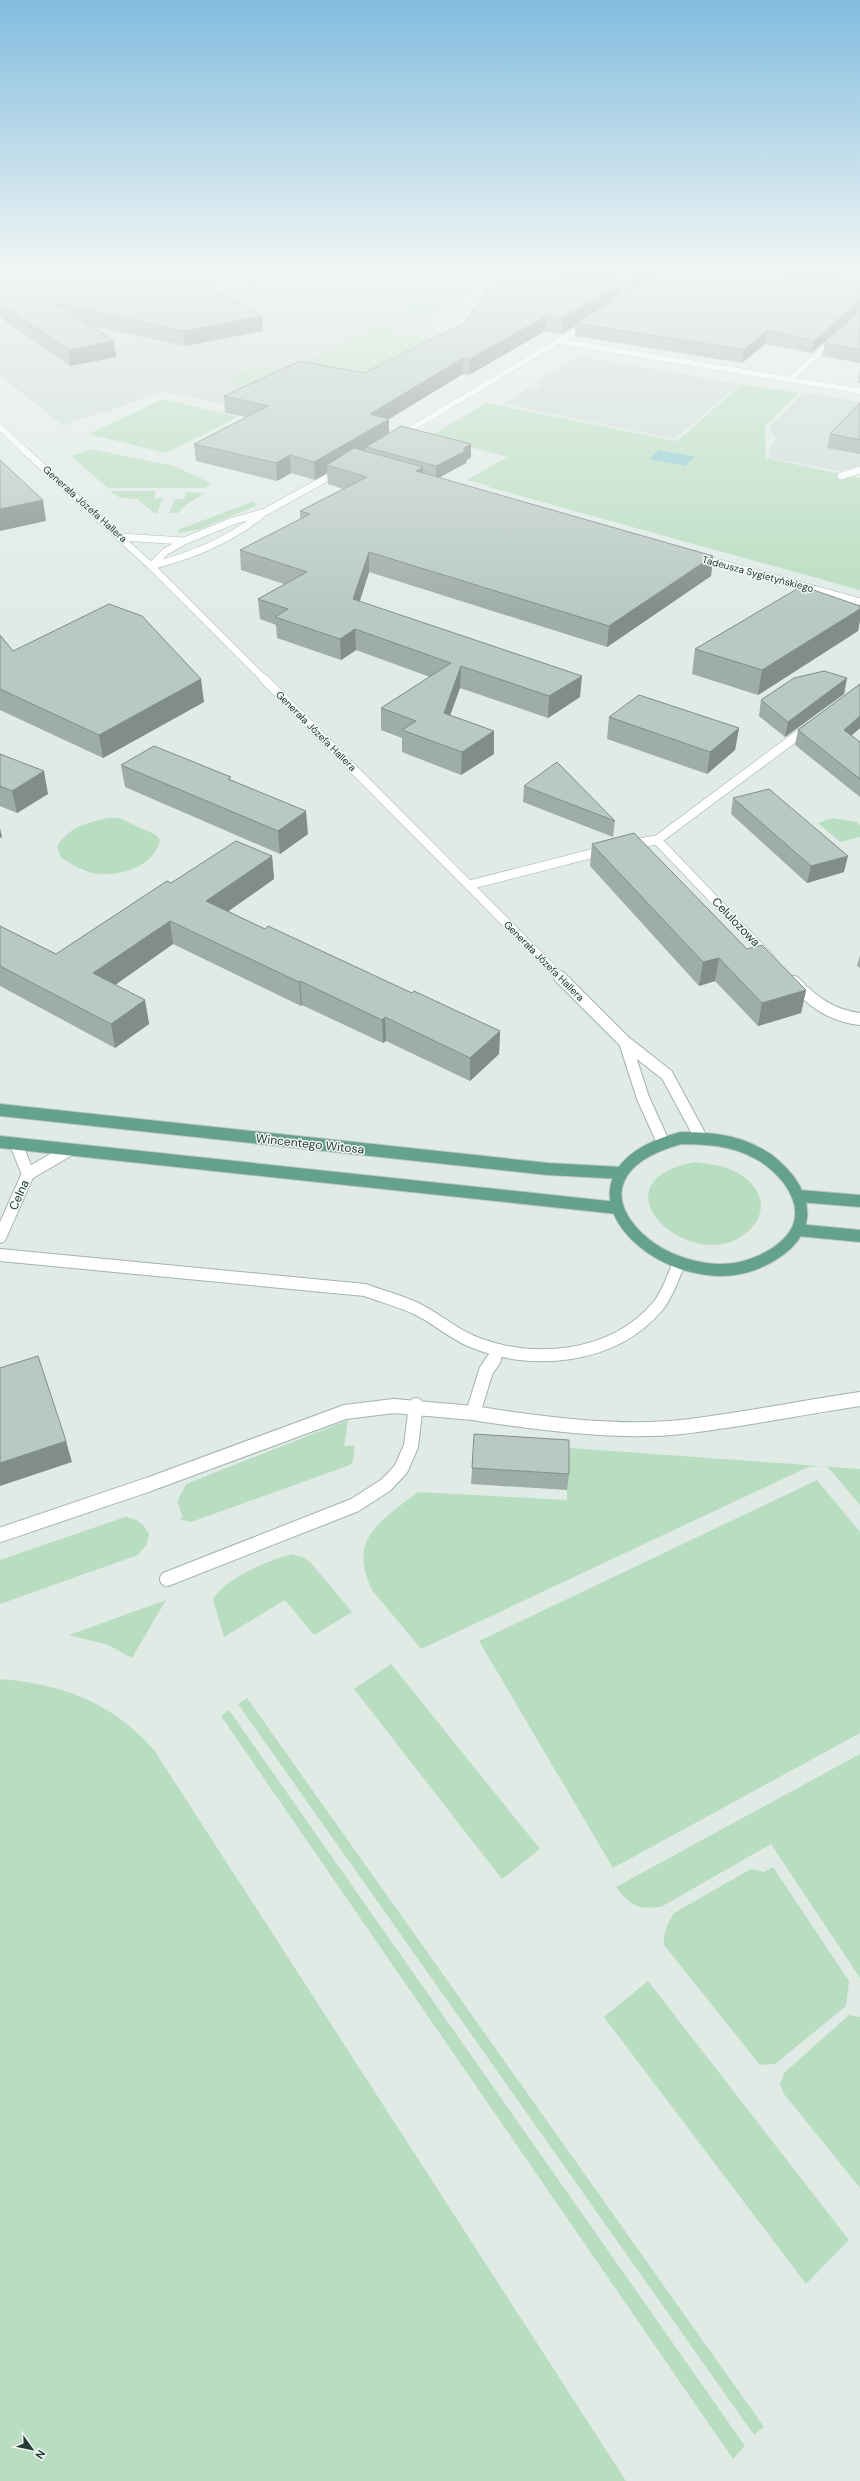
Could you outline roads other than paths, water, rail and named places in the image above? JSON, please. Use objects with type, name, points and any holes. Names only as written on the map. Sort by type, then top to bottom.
[{"type":"main road","name":"Wincentego Witosa","points":[[0,1110],[540,1168],[621,1173]]},
{"type":"main road","points":[[701,1138],[733,1142],[762,1155],[785,1174],[799,1196],[802,1214],[798,1230],[785,1248],[758,1263],[738,1268],[709,1269],[679,1263],[650,1249],[629,1230],[617,1208],[616,1190],[621,1173],[638,1155],[663,1142],[701,1138]]},
{"type":"main road","points":[[0,1142],[617,1208]]},
{"type":"main road","points":[[799,1196],[860,1201]]},
{"type":"main road","points":[[798,1230],[860,1236]]},
{"type":"street","points":[[394,439],[486,384]]},
{"type":"street","points":[[811,384],[860,392]]},
{"type":"street","name":"Generała Józefa Hallera","points":[[0,427],[151,566],[625,1042],[667,1075],[701,1138]]},
{"type":"street","points":[[151,566],[205,551],[247,527],[265,512],[345,468]]},
{"type":"street","points":[[841,476],[860,470]]},
{"type":"street","points":[[151,566],[165,552],[184,541],[233,521],[265,512]]},
{"type":"street","points":[[121,537],[184,541]]},
{"type":"street","name":"Tadeusza Sygietyńskiego","points":[[689,555],[860,602]]},
{"type":"street","points":[[469,885],[640,842],[656,840],[817,721]]},
{"type":"street","name":"Celulozowa","points":[[656,840],[775,963]]},
{"type":"street","points":[[786,974],[813,1001],[826,1011],[839,1016],[860,1019]]},
{"type":"street","name":"Generała Józefa Hallera","points":[[625,1042],[643,1098],[663,1142]]},
{"type":"street","name":"Celna","points":[[16,1144],[28,1174]]},
{"type":"street","name":"Celna","points":[[0,1238],[28,1174],[69,1150]]},
{"type":"street","points":[[0,1255],[364,1290],[413,1307],[471,1341],[499,1350],[546,1357],[577,1352],[612,1342],[643,1322],[658,1306],[679,1263]]},
{"type":"street","points":[[473,1413],[486,1371],[499,1350]]},
{"type":"street","points":[[0,1534],[150,1484],[345,1412],[372,1406],[416,1405],[516,1420],[630,1429],[680,1427],[860,1399]]},
{"type":"street","points":[[167,1579],[355,1505],[386,1485],[401,1468],[411,1446],[416,1405]]},
{"type":"water","points":[[659,450],[695,457],[685,466],[649,459]]}]
